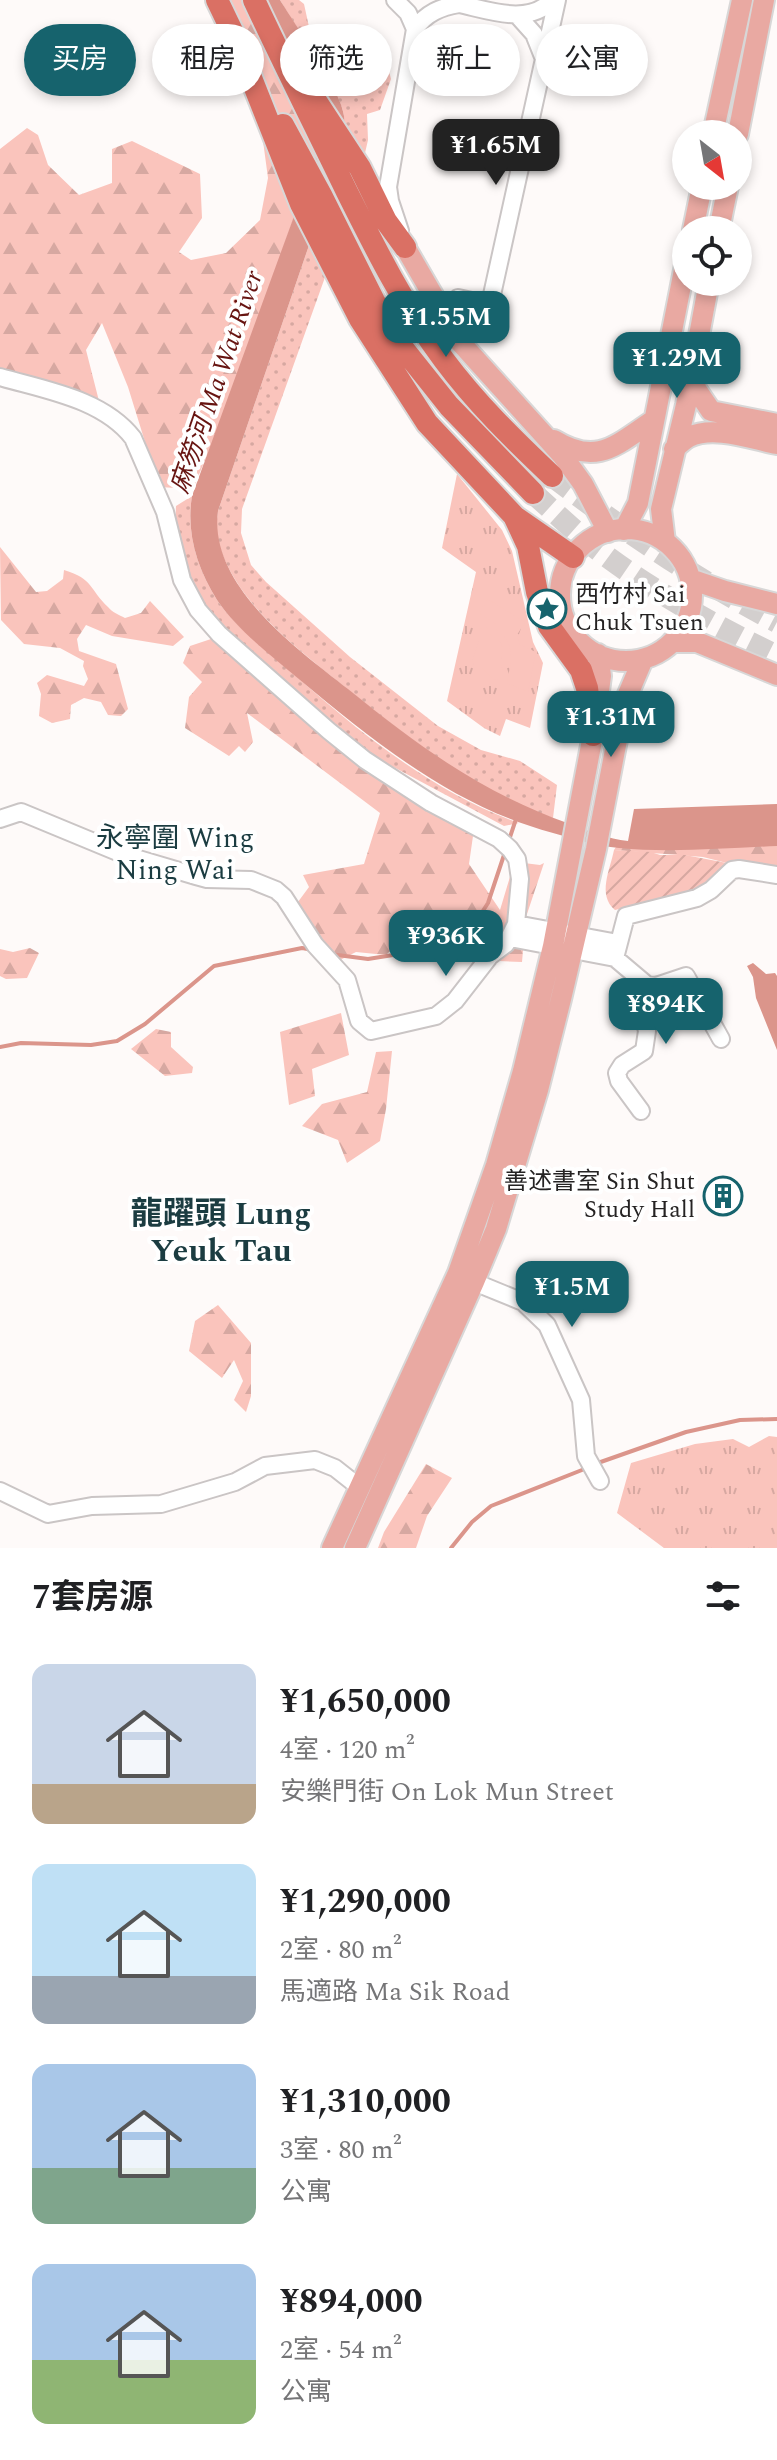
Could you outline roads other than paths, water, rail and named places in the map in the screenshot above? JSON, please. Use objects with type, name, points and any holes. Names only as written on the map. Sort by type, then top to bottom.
[{"type":"highway","points":[[217,0],[240,50],[321,195],[360,319],[427,423],[515,517],[573,557]]},
{"type":"highway","points":[[254,0],[376,225],[402,298],[443,359],[508,435],[552,476]]},
{"type":"highway","points":[[376,225],[405,247]]},
{"type":"highway","points":[[336,248],[409,356],[458,416],[533,493]]},
{"type":"highway","points":[[515,517],[528,546],[537,592],[549,626],[581,670],[587,688],[593,735]]},
{"type":"main road","points":[[716,120],[742,0]]},
{"type":"main road","points":[[741,120],[764,0]]},
{"type":"main road","points":[[405,247],[460,342],[542,432],[616,531]]},
{"type":"main road","points":[[616,531],[638,503],[679,296]]},
{"type":"main road","points":[[665,542],[661,509],[706,296]]},
{"type":"main road","points":[[693,367],[696,389],[711,411],[777,424]]},
{"type":"main road","points":[[542,432],[568,449],[585,453],[601,452],[612,449],[654,420]]},
{"type":"main road","points":[[674,449],[691,436],[715,433],[777,444]]},
{"type":"main road","points":[[616,531],[646,532],[665,542],[678,555],[690,579],[690,613],[686,623],[672,642],[643,659],[620,660],[598,654],[579,641],[562,612],[563,578],[573,557],[588,541],[616,531]]},
{"type":"main road","points":[[690,579],[777,604]]},
{"type":"main road","points":[[672,642],[697,642],[777,675]]},
{"type":"main road","points":[[355,1548],[496,1229],[538,1090],[565,941],[601,676],[598,654]]},
{"type":"main road","points":[[332,1548],[458,1273],[475,1228],[596,849],[626,699],[643,659]]},
{"type":"street","points":[[395,0],[408,13],[413,24]]},
{"type":"street","points":[[419,24],[434,11],[454,2],[517,15],[545,8],[554,0]]},
{"type":"street","points":[[550,24],[554,0]]},
{"type":"street","points":[[517,15],[536,39]]},
{"type":"street","points":[[405,247],[388,187],[408,70]]},
{"type":"street","points":[[486,322],[536,96]]},
{"type":"street","points":[[458,298],[490,305]]},
{"type":"street","points":[[0,377],[78,401],[107,414],[126,428],[165,512],[182,580],[205,619],[365,760],[431,803],[499,839],[510,849],[517,859],[519,871],[513,931],[506,944],[490,956],[455,1001],[436,1016],[371,1031],[359,1021],[347,980],[315,945],[284,897],[276,890],[251,880],[207,879],[125,855],[21,812],[0,819]]},
{"type":"street","points":[[617,950],[626,916],[697,898],[711,890],[732,870],[777,875]]},
{"type":"street","points":[[513,931],[617,950],[647,985],[656,986],[686,976],[721,1039]]},
{"type":"street","points":[[641,1111],[619,1081],[617,1073],[622,1065],[644,1051],[647,1031],[644,1019],[659,1005],[643,989],[647,985]]},
{"type":"street","points":[[474,1282],[523,1302],[547,1325],[581,1400],[586,1456],[600,1481]]},
{"type":"street","points":[[0,1491],[48,1514],[92,1506],[161,1504],[235,1482],[265,1466],[315,1460],[335,1468],[354,1483],[361,1483]]},
{"type":"waterway","points":[[509,840],[516,819]]},
{"type":"waterway","points":[[330,954],[368,959],[393,955],[393,946],[407,940],[413,932],[425,929],[427,920],[456,925],[479,917],[488,903],[505,852]]},
{"type":"waterway","points":[[0,1047],[21,1043],[91,1045],[117,1041],[145,1024],[214,966],[302,948],[313,950]]},
{"type":"waterway","points":[[595,1464],[686,1432],[740,1420],[777,1419]]},
{"type":"waterway","points":[[451,1548],[472,1522],[491,1506],[587,1468]]},
{"type":"tunnel","points":[[552,476],[662,554],[777,622]]},
{"type":"tunnel","points":[[533,493],[588,542],[631,574],[704,618],[777,656]]},
{"type":"place","name":"西竹村 Sai Chuk Tsuen","points":[[547,609]]},
{"type":"place","name":"善述書室 Sin Shut Study Hall","points":[[723,1196]]},
{"type":"district","name":"永寧圍 Wing Ning Wai","points":[[175,854]]},
{"type":"district","name":"龍躍頭 Lung Yeuk Tau","points":[[221,1232]]},
{"type":"water label","name":"麻笏河 Ma Wat River","points":[[217,382]]}]
